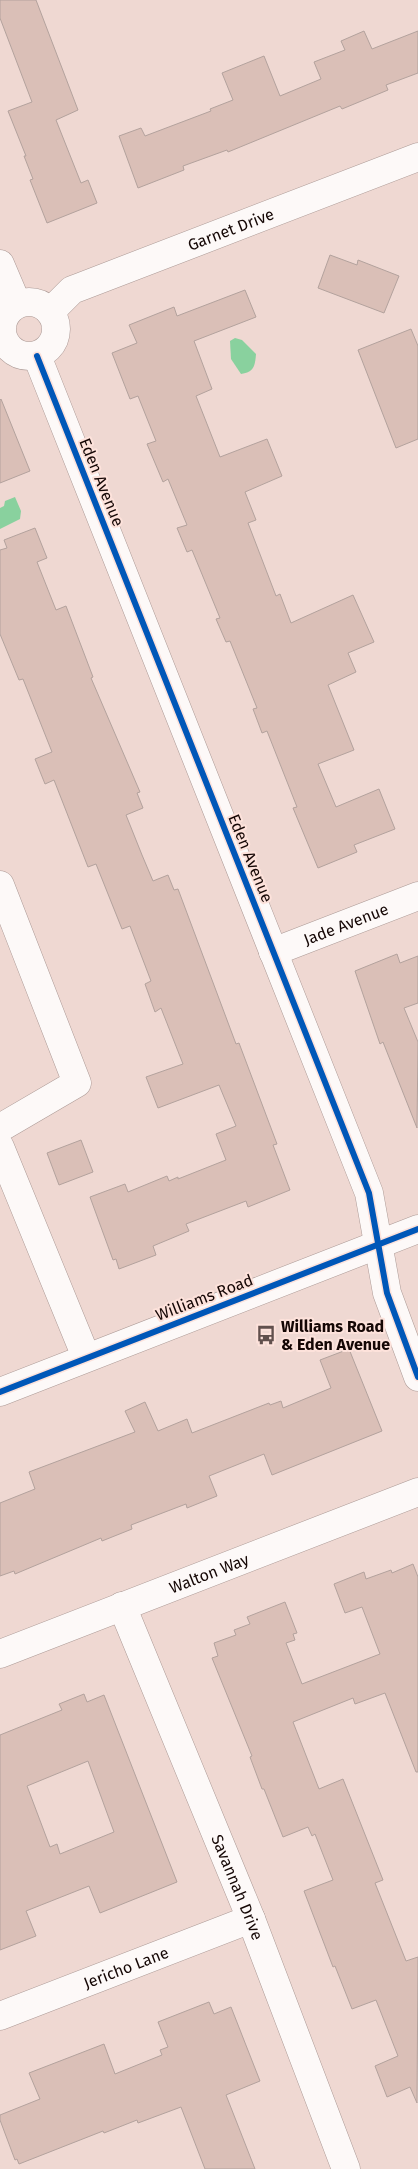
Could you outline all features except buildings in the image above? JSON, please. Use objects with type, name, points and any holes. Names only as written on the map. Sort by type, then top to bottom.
[{"type":"street","name":"Garnet Drive","points":[[50,312],[72,290],[418,157]]},
{"type":"street","points":[[0,264],[17,304]]},
{"type":"street","points":[[35,302],[50,312],[55,319],[56,337],[46,352],[37,356],[20,355],[3,345],[2,326],[10,310],[17,304],[35,302]]},
{"type":"street","name":"Eden Avenue","points":[[37,356],[369,1192],[387,1293],[418,1377]]},
{"type":"street","points":[[0,885],[77,1084],[0,1128]]},
{"type":"street","name":"Jade Avenue","points":[[273,952],[418,896]]},
{"type":"street","points":[[0,1147],[86,1357]]},
{"type":"street","name":"Williams Road","points":[[0,1392],[418,1229]]},
{"type":"street","name":"Walton Way","points":[[0,1654],[418,1492]]},
{"type":"street","name":"Savannah Drive","points":[[122,1606],[251,1919],[346,2169]]},
{"type":"street","name":"Jericho Lane","points":[[0,2016],[251,1919]]},
{"type":"shaded area","points":[[235,338],[242,340],[256,354],[253,368],[249,372],[241,374],[231,359],[230,341]]},
{"type":"shaded area","points":[[15,497],[21,511],[20,519],[0,529],[0,508],[4,506],[5,501]]},
{"type":"cycle path","points":[[37,356],[369,1193],[387,1293],[418,1377]]},
{"type":"cycle path","points":[[0,1392],[418,1229]]},
{"type":"place","name":"Williams Road & Eden Avenue","points":[[266,1335]]}]
